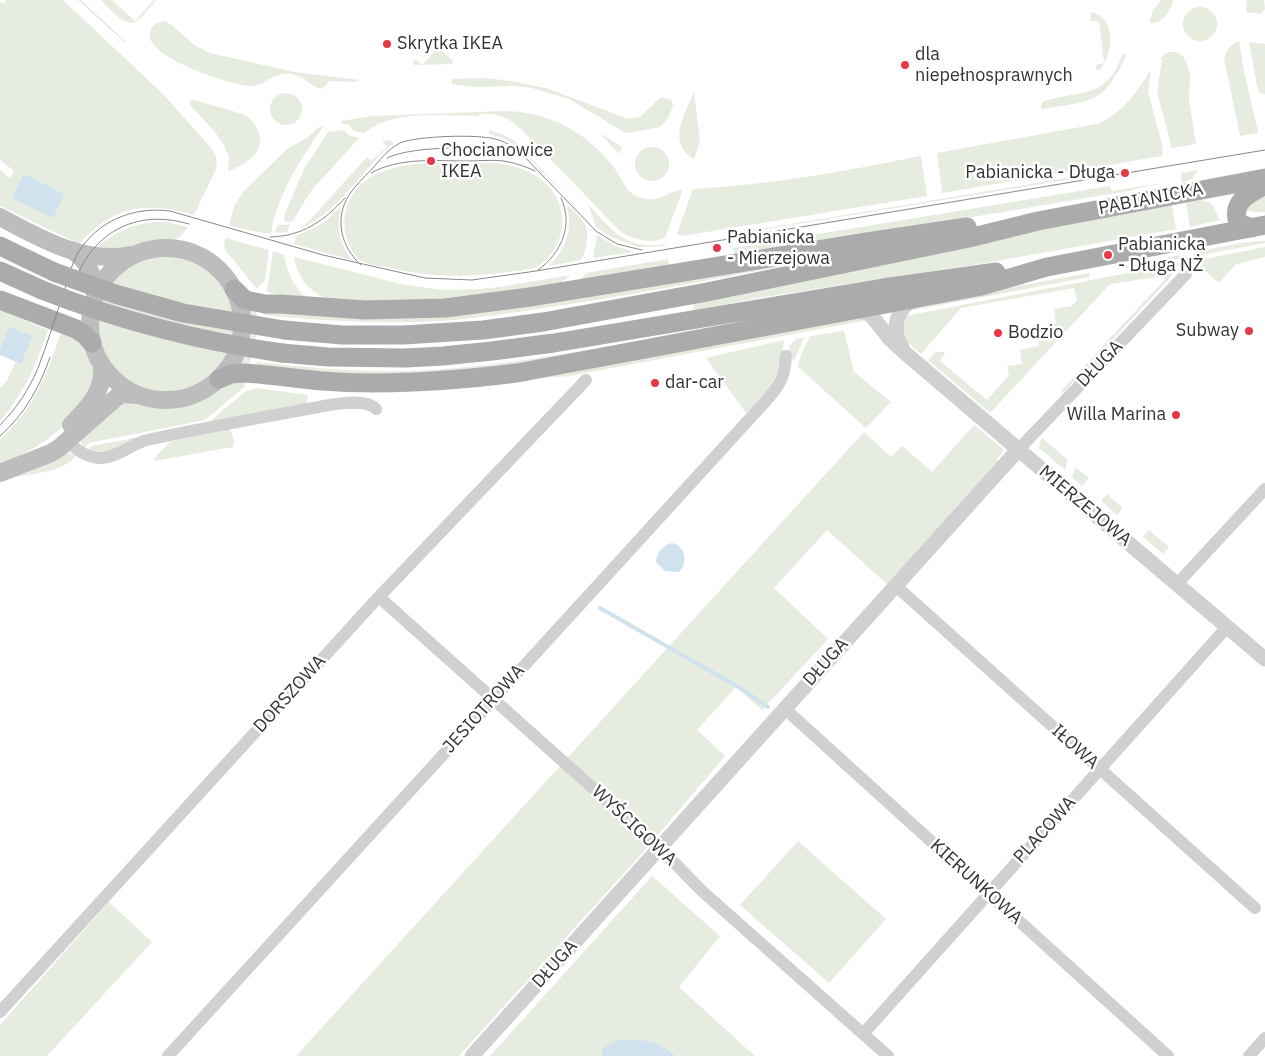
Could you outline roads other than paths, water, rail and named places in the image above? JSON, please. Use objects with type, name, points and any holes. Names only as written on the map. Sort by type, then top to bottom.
[{"type":"main road","name":"PABIANICKA","points":[[1038,221],[1265,178]]},
{"type":"main road","points":[[1259,226],[1238,224],[1236,212],[1246,196],[1265,184]]},
{"type":"main road","points":[[0,217],[73,250],[114,258],[134,255]]},
{"type":"main road","points":[[137,395],[114,380],[102,366],[92,343],[90,316],[95,296],[106,276],[134,255],[144,251],[162,248],[192,252],[207,259],[223,273],[234,289],[245,300],[260,304],[365,310],[445,308],[530,298],[959,228],[1038,221]]},
{"type":"main road","points":[[0,246],[54,272],[115,294],[183,313],[284,330],[334,334],[403,335],[483,330],[543,322],[707,292],[969,238],[1038,221]]},
{"type":"main road","points":[[0,473],[51,453],[68,441],[113,399],[123,394],[164,400],[179,399],[202,391],[219,379],[231,374],[242,373],[368,384],[465,380],[517,373],[982,286],[1047,267],[1259,226]]},
{"type":"main road","points":[[73,250],[84,260],[88,267],[94,281],[95,296]]},
{"type":"main road","points":[[0,271],[42,290],[106,314],[147,327],[217,343],[282,353],[396,358],[442,356],[554,343],[781,304],[980,273],[1047,267]]},
{"type":"main road","points":[[219,379],[234,358],[240,335],[240,310],[234,289]]},
{"type":"main road","points":[[0,300],[76,329],[92,343]]},
{"type":"main road","points":[[31,460],[61,435],[87,406],[101,385],[102,366]]},
{"type":"street","name":"DŁUGA","points":[[472,1056],[1018,450],[1186,274]]},
{"type":"street","points":[[905,353],[896,338],[896,324],[902,308],[914,299]]},
{"type":"street","name":"MIERZEJOWA","points":[[856,310],[870,314],[890,339],[905,353],[1265,659]]},
{"type":"street","name":"JESIOTROWA","points":[[168,1056],[771,395],[782,379],[786,369],[786,356]]},
{"type":"street","name":"DORSZOWA","points":[[0,1012],[379,597],[586,380]]},
{"type":"street","points":[[68,441],[82,453],[100,458],[117,454],[145,440],[334,404],[367,403],[376,409]]},
{"type":"street","points":[[1177,584],[1265,488]]},
{"type":"street","name":"IŁOWA","points":[[896,586],[967,652],[1255,908]]},
{"type":"street","name":"WYŚCIGOWA","points":[[379,597],[660,848],[702,891],[888,1056]]},
{"type":"street","name":"PLACOWA","points":[[863,1034],[1227,627]]},
{"type":"street","name":"KIERUNKOWA","points":[[784,708],[1168,1056]]},
{"type":"street","points":[[1249,1056],[1265,1038]]},
{"type":"water","points":[[24,174],[64,194],[53,218],[12,198]]},
{"type":"water","points":[[9,327],[32,336],[21,364],[0,355],[0,350]]},
{"type":"water","points":[[672,543],[683,551],[684,555],[684,564],[679,572],[665,571],[656,562],[661,550],[666,545]]},
{"type":"water","points":[[617,1040],[649,1041],[662,1046],[676,1056],[601,1056],[603,1048]]},
{"type":"waterway","points":[[600,608],[740,688],[768,707]]},
{"type":"tram line","points":[[361,265],[349,250],[342,232],[342,214],[344,204],[349,195],[384,155],[396,145],[419,139],[447,136],[487,137],[505,142],[519,151],[596,231],[617,244],[642,250]]},
{"type":"tram line","points":[[387,158],[415,151],[453,148],[491,150],[519,156]]},
{"type":"tram line","points":[[0,425],[22,399],[31,384],[49,338],[70,270],[78,253],[95,232],[106,224],[118,218],[143,211],[170,211],[323,255],[425,278],[472,280],[1265,150]]},
{"type":"tram line","points":[[371,173],[394,164],[418,161],[499,161],[509,162],[535,171]]},
{"type":"tram line","points":[[270,237],[293,234],[312,226],[329,214],[345,198]]},
{"type":"tram line","points":[[538,270],[553,256],[559,247],[566,229],[565,208],[561,198]]},
{"type":"tram line","points":[[73,286],[81,267],[91,252],[103,239],[118,229],[151,219],[189,224]]},
{"type":"tram line","points":[[0,436],[24,410],[41,379],[50,357]]},
{"type":"place","name":"Skrytka IKEA","points":[[387,44]]},
{"type":"place","name":"dla niepełnosprawnych","points":[[905,65]]},
{"type":"place","name":"Chocianowice IKEA","points":[[431,161]]},
{"type":"place","name":"Pabianicka - Długa","points":[[1125,173]]},
{"type":"place","name":"Pabianicka - Mierzejowa","points":[[717,248]]},
{"type":"place","name":"Pabianicka - Długa NŻ","points":[[1108,255]]},
{"type":"place","name":"Subway","points":[[1249,331]]},
{"type":"place","name":"Bodzio","points":[[998,333]]},
{"type":"place","name":"dar-car","points":[[655,383]]},
{"type":"place","name":"Willa Marina","points":[[1176,415]]}]
